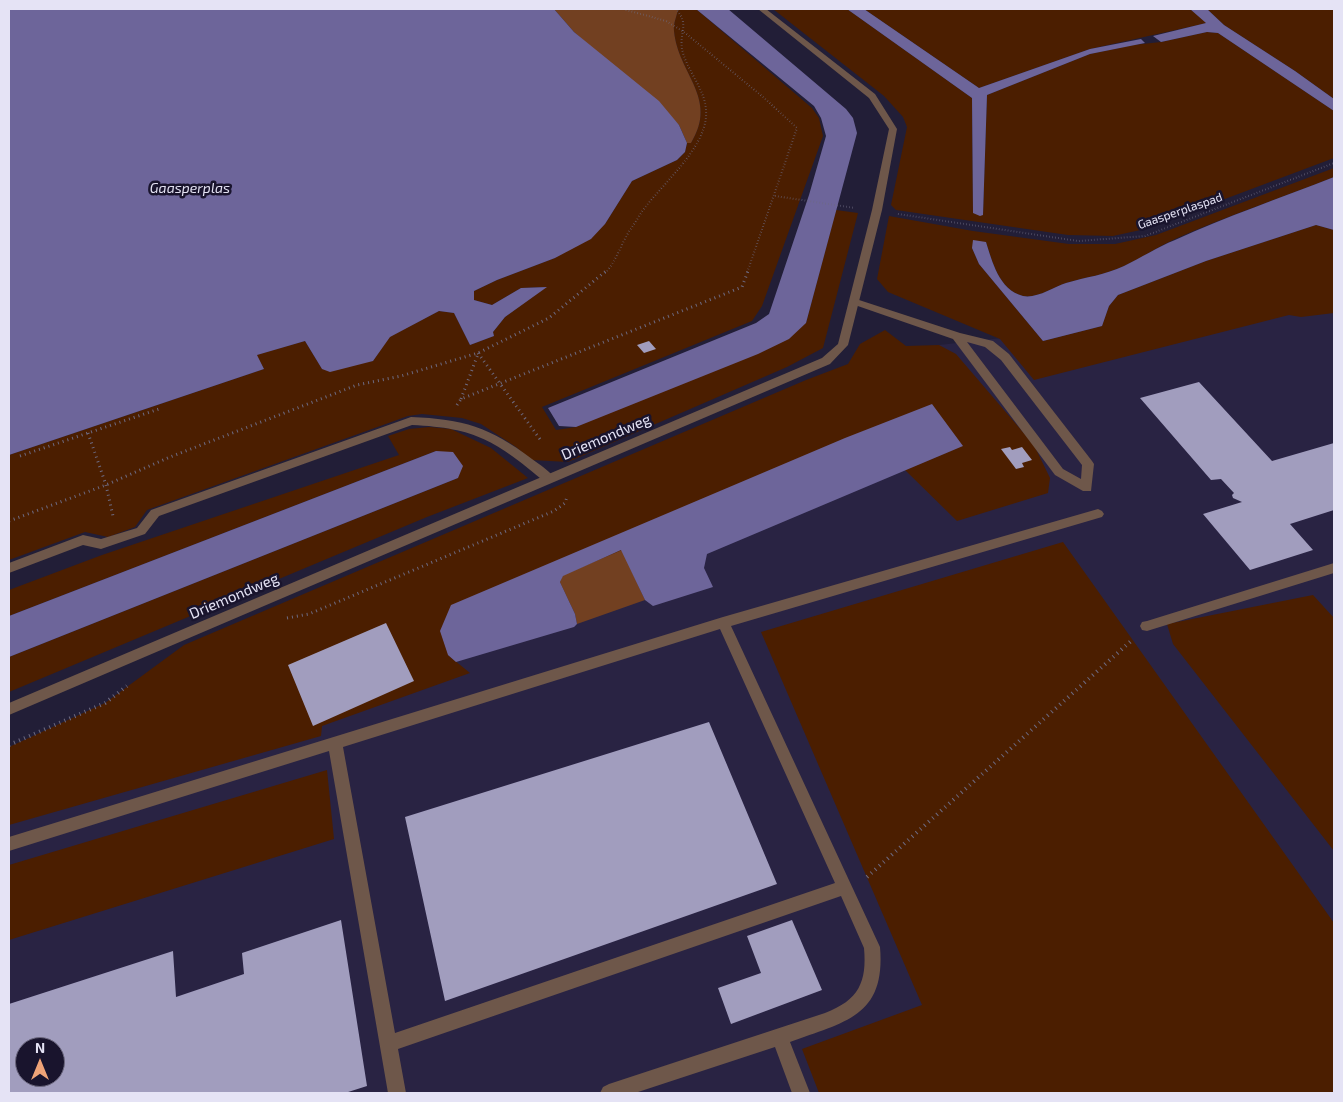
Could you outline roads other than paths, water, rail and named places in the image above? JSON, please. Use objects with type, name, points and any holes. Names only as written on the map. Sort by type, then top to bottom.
[{"type":"street","name":"Driemondweg","points":[[9,709],[826,361],[843,345],[856,302],[893,129],[872,96],[762,9]]},
{"type":"street","points":[[856,302],[957,336],[989,344],[1005,357],[1088,464],[1087,488],[1059,472],[957,336]]},
{"type":"street","points":[[9,568],[83,540],[101,544],[141,531],[155,513],[410,421],[448,423],[485,434],[550,479]]},
{"type":"street","points":[[9,844],[723,622],[1098,514]]},
{"type":"street","points":[[1147,626],[1334,568]]},
{"type":"street","points":[[609,1093],[780,1037],[845,1013],[860,1001],[870,986],[874,967],[872,947],[723,622]]},
{"type":"street","points":[[335,744],[397,1093]]},
{"type":"street","points":[[388,1044],[844,887]]},
{"type":"street","points":[[780,1037],[801,1093]]},
{"type":"water","name":"Gaasperplas","points":[[9,9],[554,9],[574,32],[659,101],[679,125],[687,143],[685,152],[677,160],[632,181],[605,224],[591,239],[555,258],[497,280],[474,291],[474,300],[492,305],[521,288],[547,287],[505,317],[493,332],[494,336],[470,345],[454,313],[439,311],[390,337],[373,361],[330,372],[322,369],[305,341],[257,355],[264,369],[9,455]]},
{"type":"water","points":[[696,9],[728,9],[846,109],[853,118],[857,133],[806,323],[789,339],[758,354],[576,427],[559,426],[548,408],[756,323],[769,314],[809,195],[826,136],[821,118],[814,106]]},
{"type":"water","points":[[847,9],[864,9],[979,88],[1090,49],[1141,39],[1145,43],[1090,54],[987,95],[983,215],[980,216],[973,213],[972,98]]},
{"type":"water","points":[[1190,9],[1207,9],[1224,25],[1295,71],[1334,99],[1334,111],[1218,33],[1207,32],[1161,42],[1153,36],[1206,23]]},
{"type":"water","points":[[1334,177],[1334,230],[1316,225],[1206,261],[1118,295],[1109,306],[1102,326],[1043,341],[979,264],[972,248],[973,240],[986,242],[998,274],[1008,288],[1023,296],[1034,296],[1066,283],[1117,269],[1195,231]]},
{"type":"water","points":[[932,404],[963,446],[707,554],[704,568],[713,587],[653,606],[645,600],[621,550],[563,576],[560,582],[575,614],[577,624],[574,627],[456,662],[448,655],[440,631],[451,605],[845,438]]},
{"type":"water","points":[[436,451],[453,452],[463,466],[458,478],[9,657],[9,616]]}]
